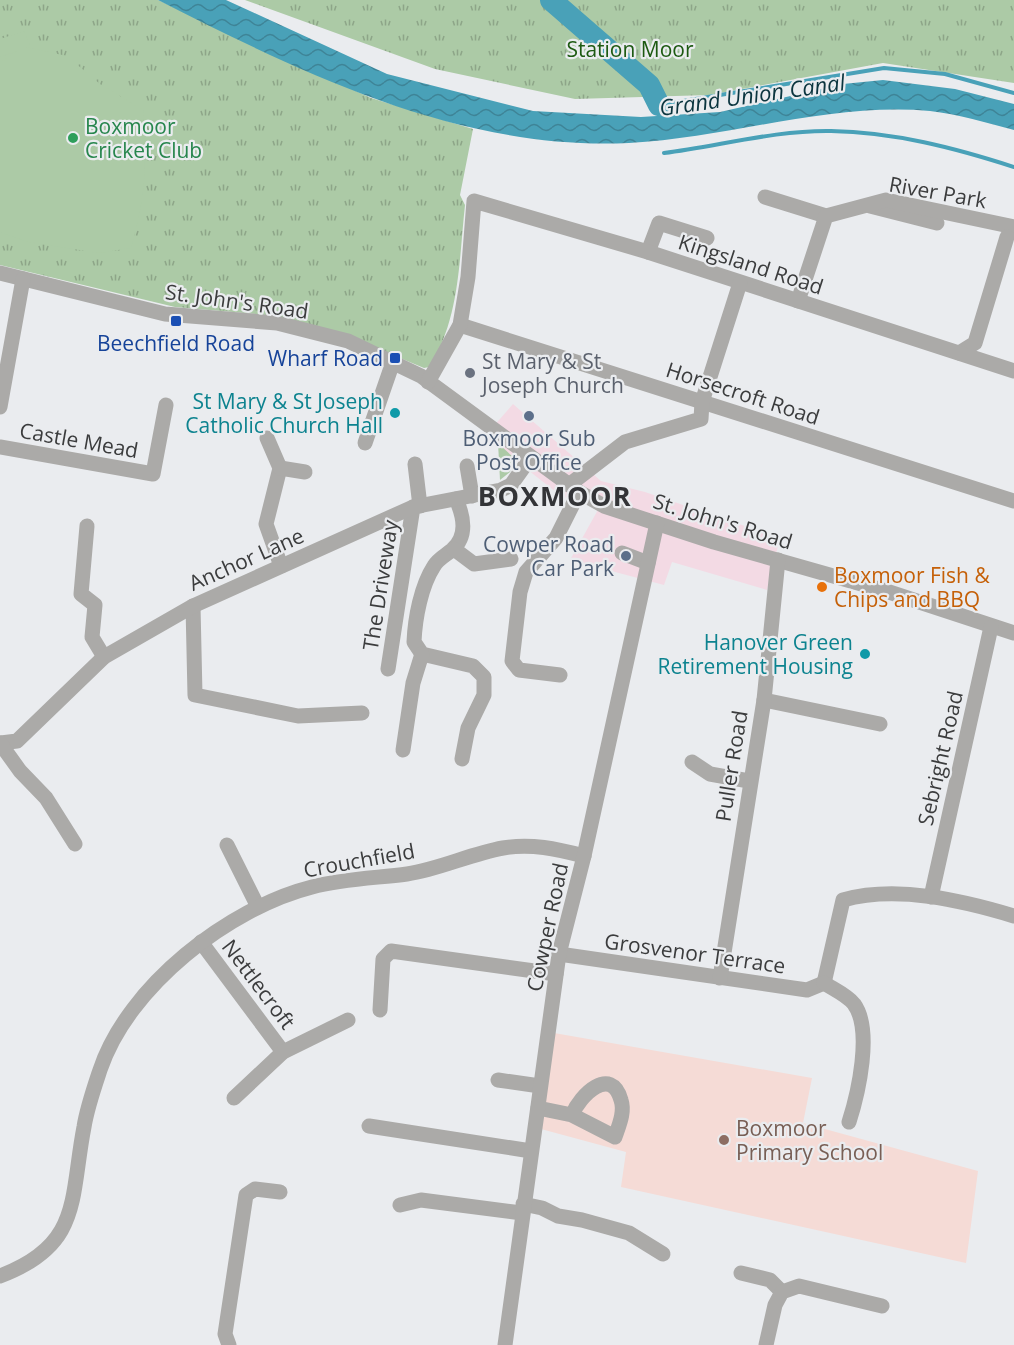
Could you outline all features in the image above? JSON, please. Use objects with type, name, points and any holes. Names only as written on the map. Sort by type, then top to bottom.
[{"type":"street","points":[[765,197],[826,216],[798,301]]},
{"type":"street","name":"River Park","points":[[826,216],[886,200],[1010,230]]},
{"type":"street","name":"Kingsland Road","points":[[460,325],[468,277],[474,201],[648,252],[1014,371]]},
{"type":"street","points":[[865,205],[937,223]]},
{"type":"street","points":[[648,252],[659,224],[707,238]]},
{"type":"street","points":[[959,353],[975,343],[1010,230]]},
{"type":"street","name":"St. John's Road","points":[[0,273],[165,314],[277,323],[348,341],[428,381],[574,489],[604,506],[886,591],[1014,633]]},
{"type":"street","points":[[1,399],[23,279]]},
{"type":"street","points":[[560,675],[519,670],[512,661],[520,592],[526,572],[556,538],[574,489],[625,442],[701,419],[702,402],[740,283]]},
{"type":"street","points":[[428,381],[460,325]]},
{"type":"street","name":"Horsecroft Road","points":[[460,325],[1014,501]]},
{"type":"street","points":[[365,443],[393,362]]},
{"type":"street","name":"Castle Mead","points":[[0,447],[153,474],[166,405]]},
{"type":"street","points":[[267,438],[280,468],[266,524],[281,566]]},
{"type":"street","name":"Anchor Lane","points":[[0,743],[17,741],[104,657],[193,606],[417,506],[501,490],[511,485],[531,457]]},
{"type":"street","name":"The Driveway","points":[[388,669],[417,506],[415,464]]},
{"type":"street","points":[[467,466],[472,496]]},
{"type":"street","points":[[280,468],[305,472]]},
{"type":"street","points":[[456,499],[463,516],[463,536],[454,549],[435,564],[425,585],[414,642],[422,654],[473,666],[484,677],[484,695],[468,728],[462,759]]},
{"type":"street","name":"Cowper Road","points":[[505,1345],[559,954],[584,856],[657,523]]},
{"type":"street","points":[[87,526],[81,594],[95,605],[92,637],[104,657]]},
{"type":"street","points":[[454,549],[474,564],[511,559]]},
{"type":"street","points":[[622,553],[648,563]]},
{"type":"street","name":"Puller Road","points":[[720,978],[749,781],[764,700],[778,560]]},
{"type":"street","points":[[193,606],[195,695],[298,716],[362,713]]},
{"type":"street","name":"Sebright Road","points":[[930,897],[991,627]]},
{"type":"street","points":[[403,750],[413,683],[422,654]]},
{"type":"street","points":[[764,700],[880,724]]},
{"type":"street","points":[[0,743],[20,771],[46,798],[75,844]]},
{"type":"street","points":[[692,762],[710,774],[749,781]]},
{"type":"street","points":[[227,845],[258,907]]},
{"type":"street","name":"Crouchfield","points":[[0,1276],[23,1267],[52,1245],[72,1209],[84,1125],[100,1068],[120,1030],[168,968],[201,942],[258,907],[313,887],[417,872],[504,848],[544,846],[584,856]]},
{"type":"street","points":[[849,1122],[859,1080],[862,1052],[861,1023],[853,1003],[824,983],[843,900],[866,894],[930,897],[1014,916]]},
{"type":"street","name":"Nettlecroft","points":[[201,942],[283,1052]]},
{"type":"street","points":[[380,1010],[383,959],[391,951],[556,974]]},
{"type":"street","name":"Grosvenor Terrace","points":[[559,954],[807,990],[824,983]]},
{"type":"street","name":"Nettlecroft","points":[[234,1098],[283,1052],[348,1020]]},
{"type":"street","points":[[498,1080],[540,1086]]},
{"type":"street","points":[[538,1108],[572,1115]]},
{"type":"street","points":[[369,1126],[531,1151]]},
{"type":"street","points":[[229,1345],[225,1334],[246,1195],[255,1189],[280,1192]]},
{"type":"street","points":[[400,1205],[421,1200],[542,1208],[558,1216],[629,1233],[663,1254]]},
{"type":"street","points":[[741,1273],[770,1280],[782,1292]]},
{"type":"street","points":[[766,1345],[776,1305],[782,1292],[799,1286],[882,1306]]},
{"type":"shaded area","points":[[513,404],[601,481],[645,492],[780,538],[767,590],[672,562],[664,585],[570,560],[599,508],[561,496],[485,436]]},
{"type":"shaded area","name":"Boxmoor Primary School","points":[[554,1033],[812,1078],[803,1123],[978,1171],[966,1263],[621,1187],[626,1152],[541,1129]]},
{"type":"green space","points":[[0,0],[158,0],[371,98],[473,129],[460,195],[465,205],[456,289],[447,329],[429,367],[424,368],[350,337],[278,316],[175,307],[0,265]]},
{"type":"green space","name":"Station Moor","points":[[245,0],[1014,0],[1014,83],[883,63],[709,95],[575,99],[435,69]]},
{"type":"green space","name":"Boxmoor Cricket Club","points":[[24,31],[30,45],[26,47],[67,56],[100,84],[143,110],[144,179],[140,212],[131,248],[99,253],[28,242],[0,232],[0,63],[17,51],[0,57],[0,39]]},
{"type":"green space","points":[[498,443],[514,458],[510,472],[500,480]]},
{"type":"water","points":[[158,0],[226,0],[387,74],[533,111],[641,117],[720,112],[843,84],[883,80],[955,89],[1014,104],[1014,130],[941,112],[892,110],[817,116],[704,135],[629,143],[567,142],[505,134],[445,121],[327,80]]},
{"type":"waterway","name":"Grand Union Canal","points":[[551,0],[649,85],[659,105]]},
{"type":"waterway","name":"Grand Union Canal","points":[[659,105],[884,68],[945,74],[1014,93]]},
{"type":"waterway","points":[[664,153],[789,133],[831,131],[878,134],[924,142],[1014,167]]},
{"type":"place","name":"Boxmoor Cricket Club","points":[[73,138]]},
{"type":"place","name":"Beechfield Road","points":[[176,321]]},
{"type":"place","name":"Wharf Road","points":[[395,358]]},
{"type":"place","name":"St Mary & St Joseph Church","points":[[470,373]]},
{"type":"place","name":"St Mary & St Joseph Catholic Church Hall","points":[[395,413]]},
{"type":"place","name":"Boxmoor Sub Post Office","points":[[529,416]]},
{"type":"place","name":"Cowper Road Car Park","points":[[626,556]]},
{"type":"place","name":"Boxmoor Fish & Chips and BBQ","points":[[822,587]]},
{"type":"place","name":"Hanover Green Retirement Housing","points":[[865,654]]},
{"type":"place","name":"Boxmoor Primary School","points":[[724,1140]]},
{"type":"district","name":"BOXMOOR","points":[[555,495]]}]
